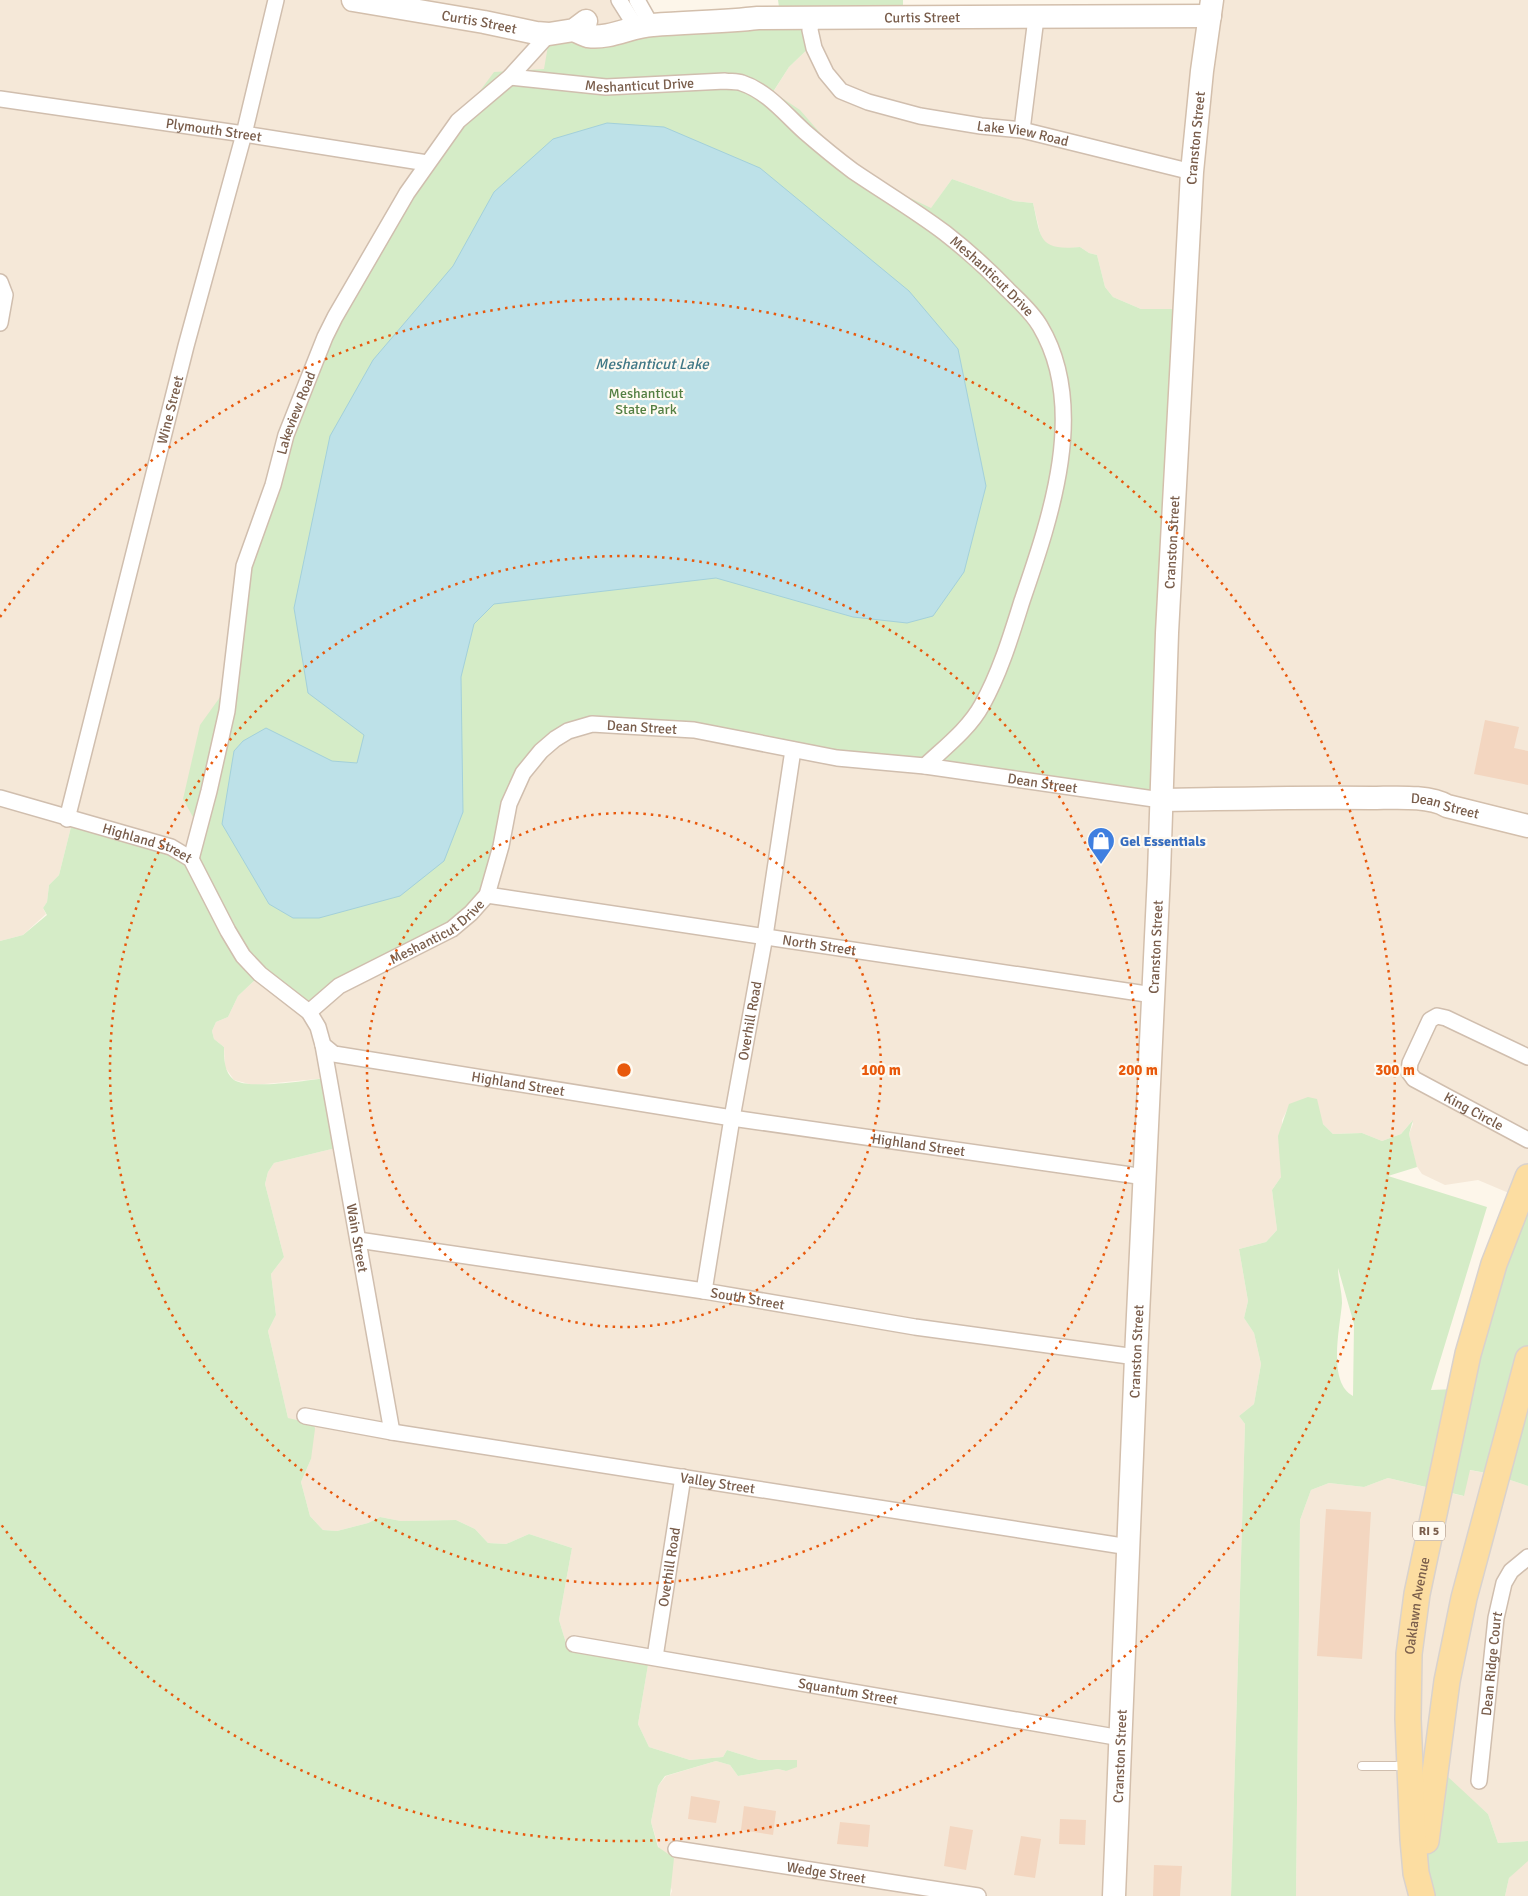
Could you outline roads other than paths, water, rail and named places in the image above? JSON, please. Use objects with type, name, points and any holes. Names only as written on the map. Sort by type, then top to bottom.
[{"type":"main road","name":"Oaklawn Avenue","points":[[1423,1896],[1416,1873],[1413,1840],[1408,1720],[1409,1654],[1417,1594],[1468,1354],[1494,1264],[1528,1177]]},
{"type":"main road","name":"Oaklawn Avenue","points":[[1423,1896],[1428,1816],[1447,1681],[1464,1598],[1528,1359]]},
{"type":"street","name":"Wine Street","points":[[67,819],[184,356],[244,134],[276,0]]},
{"type":"street","name":"Curtis Street","points":[[353,0],[549,34],[574,30],[586,20],[616,18],[644,26],[737,21],[758,18],[1036,18],[1211,8]]},
{"type":"street","points":[[620,0],[644,26]]},
{"type":"street","points":[[637,0],[644,26]]},
{"type":"street","name":"Cranston Street","points":[[1114,1896],[1136,1357],[1162,800],[1167,633],[1192,172],[1211,8]]},
{"type":"street","name":"Lake View Road","points":[[812,18],[810,30],[814,48],[826,73],[841,91],[853,96],[920,116],[981,126],[1022,130],[1192,172]]},
{"type":"street","points":[[1022,130],[1036,18]]},
{"type":"street","name":"Lakeview Road","points":[[191,859],[210,791],[227,711],[244,566],[273,484],[286,435],[325,337],[427,163],[458,121],[510,77],[549,34]]},
{"type":"street","name":"Meshanticut Drive","points":[[510,77],[606,87],[725,81],[741,82],[775,104],[806,133],[851,169],[965,249],[984,265],[1028,310],[1039,324],[1047,339],[1058,369],[1063,405],[1062,450],[1054,502],[1012,632],[982,706],[965,728],[925,766]]},
{"type":"street","name":"Plymouth Street","points":[[0,99],[244,134],[427,163]]},
{"type":"street","points":[[0,323],[5,295],[1,283]]},
{"type":"street","name":"Dean Street","points":[[559,736],[568,731],[592,724],[694,730],[838,758],[925,766],[1162,800],[1342,797],[1417,799],[1528,826]]},
{"type":"street","name":"Meshanticut Drive","points":[[309,1012],[339,986],[452,929],[471,913],[487,895],[501,846],[509,804],[523,773],[540,751],[559,736]]},
{"type":"street","name":"Overhill Road","points":[[704,1291],[732,1118],[765,936],[793,750]]},
{"type":"street","name":"Highland Street","points":[[0,798],[67,819],[123,832],[171,847],[191,859],[228,932],[243,956],[260,974],[309,1012],[318,1027],[324,1045],[334,1054],[732,1118],[1145,1177]]},
{"type":"street","name":"North Street","points":[[487,895],[1153,995]]},
{"type":"street","name":"King Circle","points":[[1528,1057],[1446,1018],[1437,1016],[1430,1020],[1418,1043],[1410,1063],[1409,1072],[1414,1079],[1528,1140]]},
{"type":"street","name":"Wain Street","points":[[324,1045],[392,1432]]},
{"type":"street","name":"South Street","points":[[358,1240],[704,1291],[915,1327],[1136,1357]]},
{"type":"street","name":"Valley Street","points":[[305,1416],[392,1432],[1129,1548]]},
{"type":"street","name":"Overhill Road","points":[[655,1657],[683,1477]]},
{"type":"street","name":"Dean Ridge Court","points":[[1479,1781],[1496,1618],[1504,1583],[1511,1571],[1528,1557]]},
{"type":"street","name":"Squantum Street","points":[[574,1644],[1121,1738]]},
{"type":"street","name":"Wedge Street","points":[[676,1849],[978,1896]]},
{"type":"lane","points":[[1362,1766],[1411,1766]]},
{"type":"water","name":"Meshanticut Lake","points":[[607,123],[664,127],[760,168],[909,291],[958,349],[986,486],[964,572],[933,616],[907,623],[853,617],[716,578],[494,604],[474,624],[461,677],[463,812],[444,861],[400,896],[319,918],[293,918],[269,904],[222,824],[234,751],[243,741],[266,728],[332,761],[357,763],[364,735],[308,693],[294,608],[330,436],[373,360],[453,266],[494,192],[553,139]]},
{"type":"place","name":"Gel Essentials","points":[[1101,865]]},
{"type":"park label","name":"Meshanticut State Park","points":[[646,402]]}]
